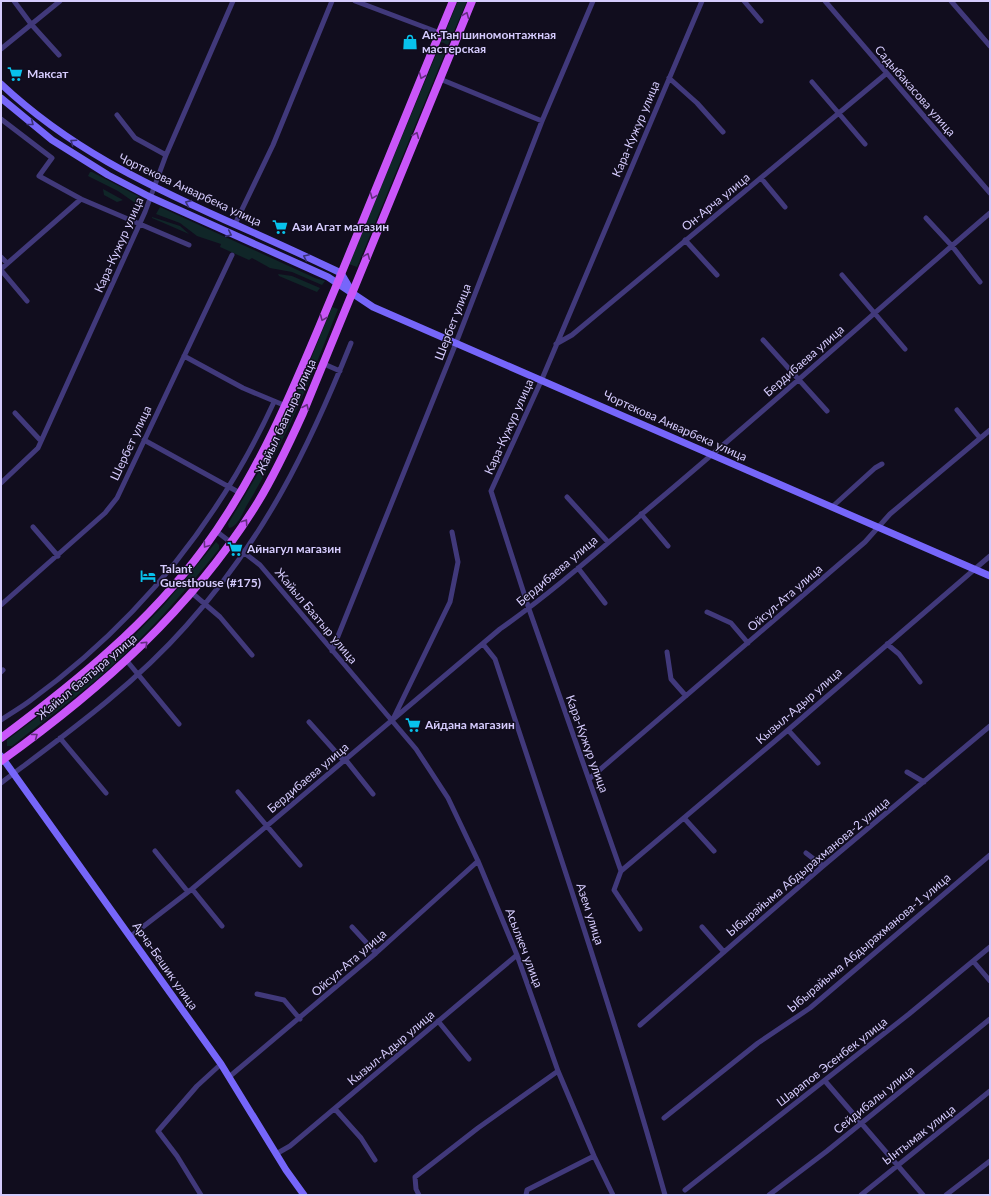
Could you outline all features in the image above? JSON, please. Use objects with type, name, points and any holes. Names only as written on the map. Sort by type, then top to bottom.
[{"type":"main road","name":"Жайыл баатыра улица","points":[[1,738],[67,688],[114,648],[163,598],[216,531],[240,493],[265,450],[286,406],[453,1]]},
{"type":"main road","name":"Жайыл баатыра улица","points":[[2,759],[78,703],[127,661],[152,636],[192,593],[231,542],[258,503],[280,462],[324,364],[352,292],[472,1]]},
{"type":"street","points":[[14,1],[31,24],[59,55]]},
{"type":"street","points":[[1,49],[60,1]]},
{"type":"street","name":"Кара-Кужур улица","points":[[1,482],[34,453],[41,441],[140,224],[166,155],[233,1]]},
{"type":"street","points":[[235,224],[273,145],[332,1]]},
{"type":"street","points":[[355,1],[440,33]]},
{"type":"street","name":"Шербет улица","points":[[332,651],[456,343],[542,122],[593,1]]},
{"type":"street","name":"Кара-Кужур улица","points":[[621,871],[529,609],[491,491],[542,380],[702,1]]},
{"type":"street","points":[[744,1],[761,21]]},
{"type":"street","name":"Садыбакасова улица","points":[[825,1],[990,194]]},
{"type":"street","points":[[951,1],[990,46]]},
{"type":"street","name":"Он-Арча улица","points":[[556,344],[572,335],[887,73]]},
{"type":"street","points":[[669,78],[697,103],[723,132]]},
{"type":"street","points":[[440,79],[542,122]]},
{"type":"street","points":[[812,82],[866,144]]},
{"type":"street","name":"Чортекова Анварбека улица","points":[[1,84],[34,113],[64,136],[113,166],[154,188],[341,273]]},
{"type":"street","name":"Чортекова Анварбека улица","points":[[1,98],[26,120],[80,159],[150,197],[337,282],[373,307],[990,576]]},
{"type":"street","points":[[116,115],[135,138],[166,155]]},
{"type":"street","points":[[1,119],[52,158],[39,176],[81,199],[189,245]]},
{"type":"street","points":[[761,178],[785,207]]},
{"type":"street","points":[[27,301],[1,269],[81,199]]},
{"type":"street","name":"Бердибаева улица","points":[[131,936],[190,890],[344,760],[392,722],[500,629],[529,609],[578,568],[990,213]]},
{"type":"street","points":[[926,218],[952,246],[980,282]]},
{"type":"street","points":[[685,240],[717,275]]},
{"type":"street","name":"Шербет улица","points":[[1,605],[58,556],[111,506],[232,255]]},
{"type":"street","points":[[1,257],[7,264]]},
{"type":"street","points":[[341,273],[352,292]]},
{"type":"street","points":[[842,275],[905,349]]},
{"type":"street","points":[[763,340],[827,410]]},
{"type":"street","points":[[1,782],[60,738],[138,674],[205,604],[244,553],[273,509],[293,474],[314,431],[351,343]]},
{"type":"street","points":[[184,356],[243,388],[286,406]]},
{"type":"street","points":[[324,364],[340,371]]},
{"type":"street","points":[[1,720],[53,683],[98,646],[130,615],[188,548],[230,487],[255,443],[274,402]]},
{"type":"street","points":[[957,410],[980,438]]},
{"type":"street","points":[[15,413],[41,441]]},
{"type":"street","name":"Ойсул-Ата улица","points":[[589,779],[865,542],[890,514],[990,430]]},
{"type":"street","points":[[144,440],[240,493]]},
{"type":"street","points":[[832,507],[875,468],[882,464]]},
{"type":"street","points":[[567,497],[608,542]]},
{"type":"street","points":[[641,514],[668,546]]},
{"type":"street","points":[[33,527],[58,556]]},
{"type":"street","name":"Жайыл Баатыр улица","points":[[216,531],[260,565],[392,722]]},
{"type":"street","points":[[392,722],[450,602],[458,562],[452,532]]},
{"type":"street","name":"Кызыл-Адыр улица","points":[[621,871],[990,556]]},
{"type":"street","points":[[578,568],[605,603]]},
{"type":"street","points":[[192,593],[220,617],[252,655]]},
{"type":"street","points":[[708,612],[731,623],[748,643]]},
{"type":"street","name":"Азем улица","points":[[483,644],[495,659],[552,830],[606,998],[665,1195]]},
{"type":"street","points":[[887,644],[898,654],[920,682]]},
{"type":"street","points":[[667,652],[671,679],[686,696]]},
{"type":"street","points":[[127,661],[179,724]]},
{"type":"street","points":[[309,722],[373,794]]},
{"type":"street","name":"Асылкеч улица","points":[[392,722],[416,749],[448,798],[478,861],[517,955],[558,1071],[594,1156],[613,1195]]},
{"type":"street","name":"Ыбырайыма Абдырахманова-2 улица","points":[[640,1025],[823,866],[990,726]]},
{"type":"street","points":[[788,730],[818,763]]},
{"type":"street","points":[[60,738],[106,793]]},
{"type":"street","name":"Арча-Бешик улица","points":[[2,759],[131,936],[221,1064],[276,1154],[304,1195]]},
{"type":"street","points":[[907,772],[924,782]]},
{"type":"street","points":[[238,792],[300,865]]},
{"type":"street","points":[[684,818],[714,852]]},
{"type":"street","points":[[155,851],[222,926]]},
{"type":"street","points":[[806,853],[823,866]]},
{"type":"street","name":"Ыбырайыма Абдырахманова-1 улица","points":[[664,1118],[758,1043],[810,1008],[990,855]]},
{"type":"street","name":"Ойсул-Ата улица","points":[[229,1077],[300,1019],[478,861]]},
{"type":"street","points":[[621,871],[614,890],[640,929]]},
{"type":"street","points":[[352,927],[376,953]]},
{"type":"street","points":[[702,927],[724,952]]},
{"type":"street","name":"Шарапов Эсенбек улица","points":[[685,1190],[825,1081],[990,947]]},
{"type":"street","name":"Кызыл-Адыр улица","points":[[276,1154],[290,1146],[335,1109],[517,955]]},
{"type":"street","points":[[973,961],[990,981]]},
{"type":"street","points":[[257,994],[284,1000],[300,1019]]},
{"type":"street","name":"Сейдибалы улица","points":[[769,1195],[861,1124],[990,1019]]},
{"type":"street","points":[[438,1021],[469,1059]]},
{"type":"street","points":[[201,1195],[177,1156],[158,1131],[197,1086],[221,1064]]},
{"type":"street","points":[[419,1195],[416,1189],[415,1177],[478,1128],[558,1071]]},
{"type":"street","points":[[825,1081],[923,1195]]},
{"type":"street","name":"Ынтымак улица","points":[[861,1195],[990,1091]]},
{"type":"street","points":[[335,1109],[361,1138],[375,1160]]},
{"type":"street","points":[[526,1195],[527,1190],[594,1156]]},
{"type":"street","points":[[946,1195],[990,1161]]},
{"type":"green space","points":[[458,1],[467,1],[448,45],[441,42]]},
{"type":"green space","points":[[440,45],[447,48],[357,267],[349,264]]},
{"type":"green space","points":[[90,172],[138,196],[142,200],[141,207],[118,191],[88,176]]},
{"type":"green space","points":[[103,189],[123,200],[117,202],[104,195]]},
{"type":"green space","points":[[160,207],[315,278],[325,281],[322,285],[292,272],[270,268],[252,258],[249,260],[220,247],[221,244],[197,236],[180,223],[156,214]]},
{"type":"green space","points":[[152,218],[180,226],[189,234]]},
{"type":"green space","points":[[278,274],[292,276],[320,288],[317,292],[279,276]]},
{"type":"green space","points":[[332,307],[338,309],[308,384],[286,433],[274,458],[240,519],[235,525],[229,528],[228,524],[264,463],[283,427]]},
{"type":"green space","points":[[216,542],[219,545],[219,549],[192,582],[149,630],[119,660],[12,746],[7,746],[7,740],[68,694],[123,647],[164,605]]},
{"type":"place","name":"Ак-Тан шиномонтажная мастерская","points":[[410,42]]},
{"type":"place","name":"Максат","points":[[15,74]]},
{"type":"place","name":"Ази Агат магазин","points":[[280,227]]},
{"type":"place","name":"Айнагул магазин","points":[[235,549]]},
{"type":"place","name":"Talant Guesthouse (#175)","points":[[148,576]]},
{"type":"place","name":"Айдана магазин","points":[[413,725]]}]
